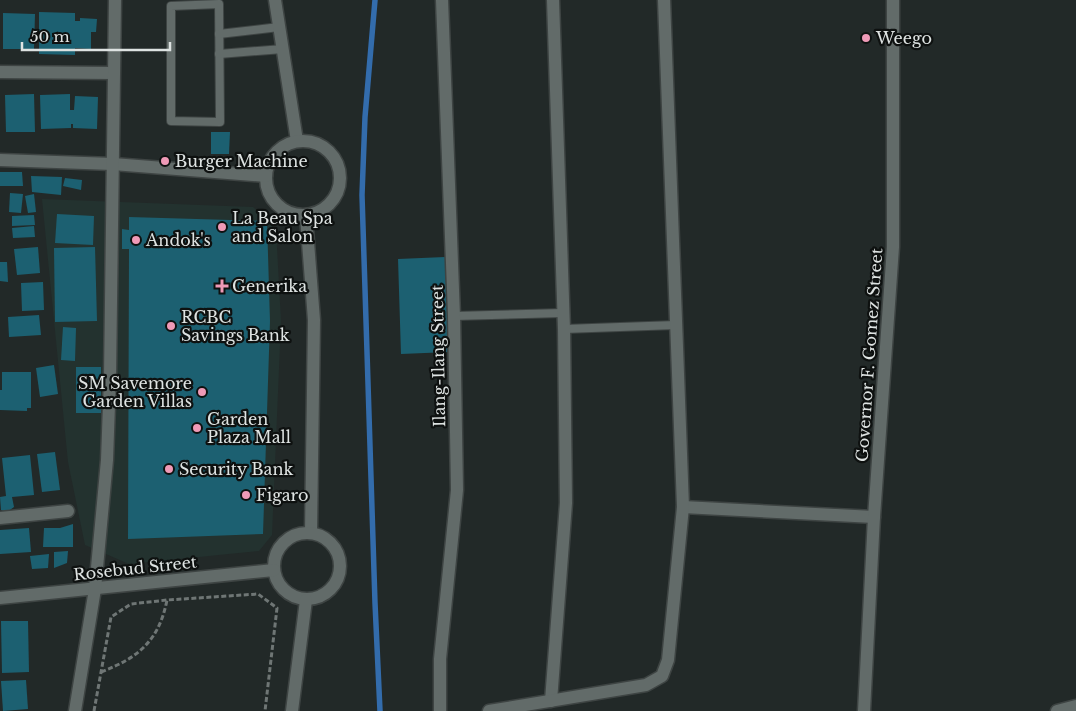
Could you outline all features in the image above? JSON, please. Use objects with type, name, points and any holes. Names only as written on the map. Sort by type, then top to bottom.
[{"type":"street","points":[[75,711],[95,589],[107,460],[115,0]]},
{"type":"street","points":[[275,0],[297,140]]},
{"type":"street","name":"Ilang-Ilang Street","points":[[440,711],[440,659],[457,490],[454,316],[442,0]]},
{"type":"street","points":[[551,702],[566,503],[564,329],[553,0]]},
{"type":"street","points":[[489,711],[646,686],[662,676],[668,660],[683,507],[664,0]]},
{"type":"street","name":"Governor F. Gomez Street","points":[[864,711],[874,517],[893,247],[894,0]]},
{"type":"street","points":[[0,72],[113,73]]},
{"type":"street","points":[[297,140],[312,142],[326,148],[336,159],[340,174],[339,189],[332,202],[320,212],[306,216],[289,214],[275,204],[267,190],[266,176],[269,162],[276,152],[286,144],[297,140]]},
{"type":"street","points":[[0,160],[113,164],[266,176]]},
{"type":"street","points":[[306,216],[314,320],[311,532]]},
{"type":"street","points":[[683,507],[874,517]]},
{"type":"street","points":[[0,518],[68,511]]},
{"type":"street","points":[[311,532],[324,536],[334,544],[340,556],[341,568],[338,581],[330,591],[319,598],[306,600],[294,597],[285,591],[278,582],[274,570],[275,555],[283,542],[296,534],[311,532]]},
{"type":"street","name":"Rosebud Street","points":[[0,598],[274,570]]},
{"type":"street","points":[[292,711],[306,600]]},
{"type":"street","points":[[1057,711],[1076,706]]},
{"type":"lane","points":[[219,4],[219,34],[220,122],[171,121],[171,6],[219,4]]},
{"type":"lane","points":[[219,34],[279,27]]},
{"type":"lane","points":[[219,54],[283,49]]},
{"type":"lane","points":[[454,316],[562,313]]},
{"type":"lane","points":[[564,329],[676,324]]},
{"type":"path","points":[[94,711],[111,617],[131,604],[258,594],[277,608],[265,711]]},
{"type":"path","points":[[101,673],[123,664],[138,654],[148,644],[164,616],[167,600]]},
{"type":"shaded area","points":[[42,199],[253,207],[276,229],[281,321],[272,535],[259,551],[129,564],[85,545],[68,462]]},
{"type":"building","points":[[39,12],[75,13],[75,21],[80,21],[80,18],[97,19],[96,32],[91,32],[91,49],[75,48],[75,55],[39,54]]},
{"type":"building","points":[[3,13],[35,14],[34,49],[3,49]]},
{"type":"building","points":[[34,94],[35,132],[6,132],[5,95]]},
{"type":"building","points":[[70,94],[70,110],[74,110],[75,96],[98,97],[97,129],[73,128],[73,124],[71,124],[71,128],[41,129],[40,95]]},
{"type":"building","points":[[211,132],[230,132],[229,154],[211,154]]},
{"type":"building","points":[[0,172],[22,172],[23,186],[0,186]]},
{"type":"building","points":[[31,176],[62,177],[61,195],[32,192]]},
{"type":"building","points":[[65,178],[82,180],[81,190],[63,186]]},
{"type":"building","points":[[10,193],[23,194],[21,213],[9,212]]},
{"type":"building","points":[[34,194],[36,212],[28,213],[25,196]]},
{"type":"building","points":[[57,214],[94,216],[93,245],[55,243]]},
{"type":"building","points":[[34,215],[35,225],[12,226],[12,216]]},
{"type":"building","name":"Garden Plaza Mall","points":[[129,217],[267,221],[270,321],[263,534],[128,539],[129,249],[122,249],[122,229],[129,230]]},
{"type":"building","points":[[34,226],[35,237],[13,238],[12,228]]},
{"type":"building","points":[[38,247],[40,273],[17,275],[14,249]]},
{"type":"building","points":[[95,247],[97,321],[55,322],[54,248]]},
{"type":"building","points":[[445,257],[449,352],[401,354],[398,259]]},
{"type":"building","points":[[0,262],[7,262],[8,282],[0,281]]},
{"type":"building","points":[[43,282],[44,310],[22,311],[21,283]]},
{"type":"building","points":[[39,315],[41,335],[9,337],[8,317]]},
{"type":"building","points":[[63,327],[76,328],[75,361],[61,360]]},
{"type":"building","points":[[54,365],[58,394],[40,397],[36,368]]},
{"type":"building","points":[[76,367],[101,367],[101,413],[76,413]]},
{"type":"building","points":[[2,372],[31,372],[31,408],[27,408],[27,411],[0,410]]},
{"type":"building","points":[[55,452],[60,490],[42,492],[37,454]]},
{"type":"building","points":[[30,455],[34,495],[12,497],[14,507],[7,512],[1,510],[0,497],[6,496],[2,458]]},
{"type":"building","points":[[73,524],[73,547],[43,547],[44,528],[60,528]]},
{"type":"building","points":[[29,528],[31,552],[0,554],[0,530]]},
{"type":"building","points":[[68,551],[67,563],[54,568],[54,552]]},
{"type":"building","points":[[49,554],[48,568],[32,569],[30,556]]},
{"type":"building","points":[[1,621],[28,621],[29,672],[2,673]]},
{"type":"building","points":[[26,680],[28,709],[3,711],[1,681]]},
{"type":"waterway","points":[[375,0],[365,117],[362,195],[380,711]]},
{"type":"place","name":"Weego","points":[[866,38]]},
{"type":"place","name":"Burger Machine","points":[[165,161]]},
{"type":"place","name":"La Beau Spa and Salon","points":[[222,227]]},
{"type":"place","name":"Andok's","points":[[136,240]]},
{"type":"place","name":"Generika","points":[[222,286]]},
{"type":"place","name":"RCBC Savings Bank","points":[[171,326]]},
{"type":"place","name":"SM Savemore Garden Villas","points":[[202,392]]},
{"type":"place","name":"Garden Plaza Mall","points":[[197,428]]},
{"type":"place","name":"Security Bank","points":[[169,469]]},
{"type":"place","name":"Figaro","points":[[246,495]]}]
